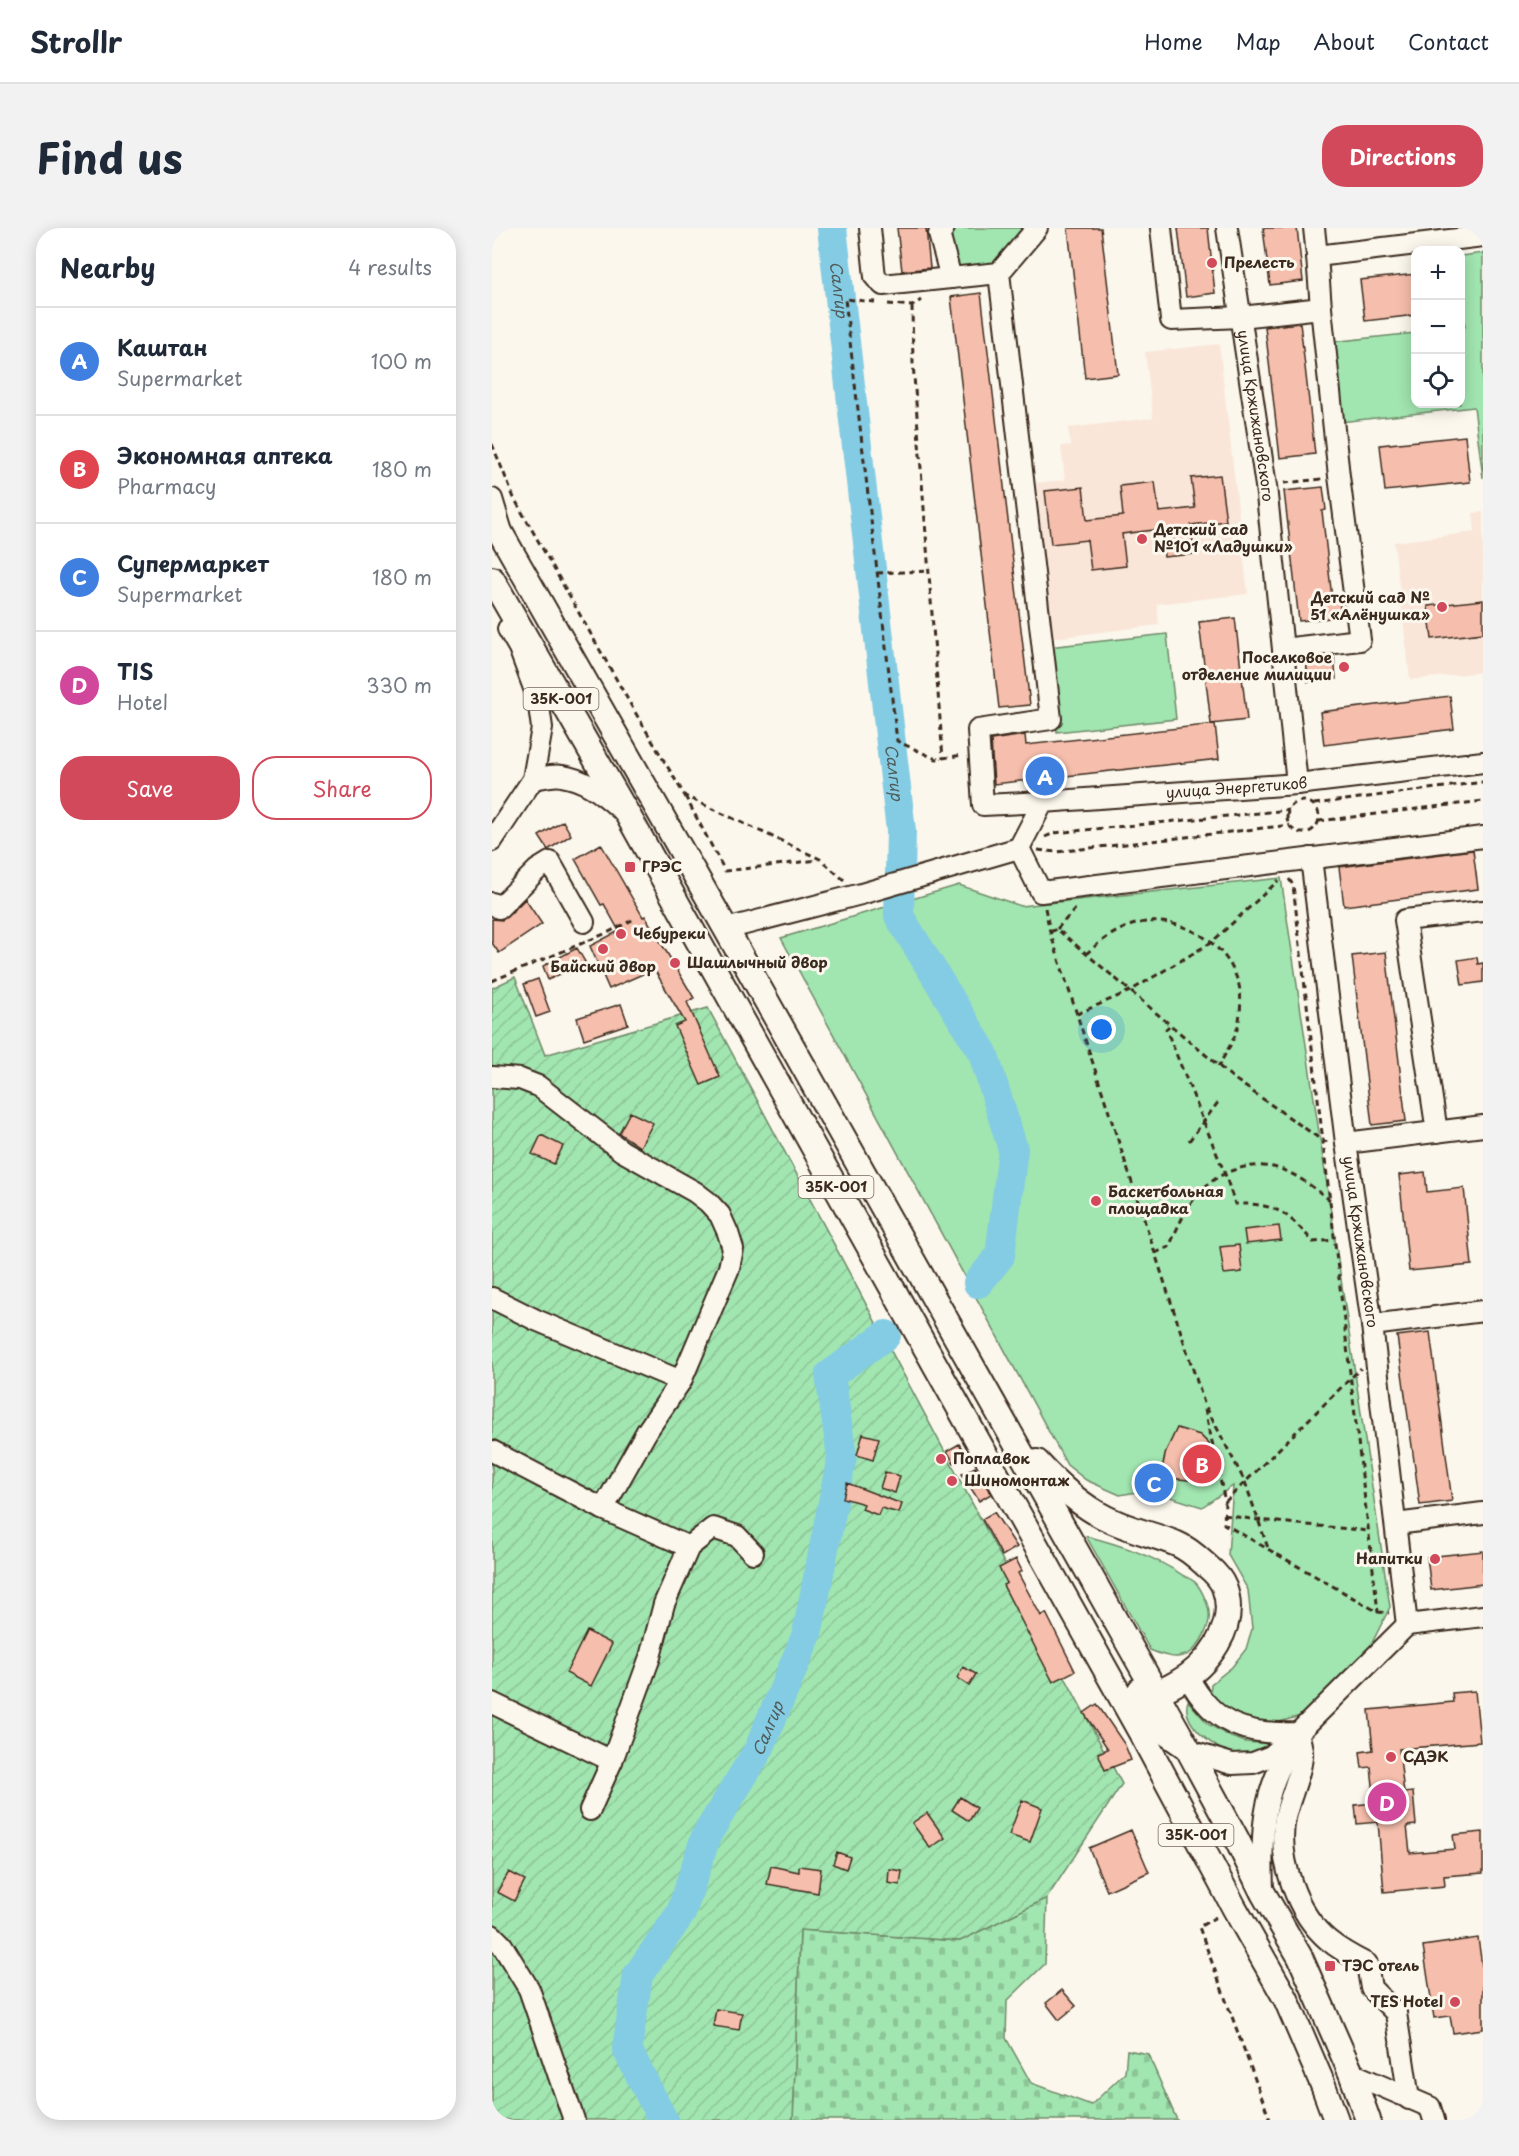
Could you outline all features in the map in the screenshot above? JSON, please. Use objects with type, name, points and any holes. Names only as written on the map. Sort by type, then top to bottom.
[{"type":"main road","name":"35К-001","points":[[492,518],[1189,1751],[1263,1893],[1300,1957],[1351,2073],[1368,2120]]},
{"type":"main road","name":"35К-001","points":[[492,579],[630,819],[1042,1556],[1286,1999],[1336,2120]]},
{"type":"main road","points":[[1011,1434],[1056,1482],[1085,1506],[1128,1528],[1179,1545],[1193,1553],[1214,1572],[1224,1587],[1228,1610],[1216,1647],[1188,1677],[1157,1693],[1136,1689],[1115,1666],[1042,1556]]},
{"type":"street","points":[[870,228],[875,276],[884,285],[999,273],[1037,228]]},
{"type":"street","points":[[944,228],[939,234],[951,278]]},
{"type":"street","points":[[1161,228],[1171,320],[1240,317],[1321,308]]},
{"type":"street","name":"улица Кржижановского","points":[[1227,228],[1266,486],[1297,784]]},
{"type":"street","points":[[1283,649],[1360,640],[1339,476],[1314,228]]},
{"type":"street","points":[[1317,256],[1483,236]]},
{"type":"street","points":[[979,752],[978,730],[1051,718],[999,273]]},
{"type":"street","points":[[492,499],[504,540]]},
{"type":"street","points":[[492,602],[519,648],[538,699],[542,728],[533,779],[492,841]]},
{"type":"street","name":"улица Энергетиков","points":[[979,752],[983,805],[1297,784],[1483,762]]},
{"type":"street","points":[[533,779],[561,775],[581,782],[604,794],[630,819]]},
{"type":"street","points":[[726,929],[861,894],[1018,849],[1043,802]]},
{"type":"street","points":[[1018,849],[1041,892],[1483,837]]},
{"type":"street","name":"улица Кржижановского","points":[[1311,858],[1346,1143],[1372,1325],[1406,1620]]},
{"type":"street","points":[[494,908],[537,870],[550,862],[584,922]]},
{"type":"street","points":[[1437,1132],[1405,920],[1483,910]]},
{"type":"street","points":[[492,1077],[520,1079],[538,1086],[622,1151],[695,1192],[720,1215],[733,1249],[729,1268],[681,1381],[647,1431],[603,1509]]},
{"type":"street","points":[[1346,1143],[1483,1126]]},
{"type":"street","points":[[492,1298],[536,1320],[681,1381]]},
{"type":"street","points":[[1372,1325],[1483,1311]]},
{"type":"street","points":[[492,1451],[603,1509],[689,1546]]},
{"type":"street","points":[[1396,1524],[1483,1513]]},
{"type":"street","points":[[590,1810],[612,1761],[650,1657],[664,1604],[689,1546],[713,1528],[737,1536],[753,1553]]},
{"type":"street","points":[[1115,1666],[1134,1700],[1154,1727],[1189,1751],[1232,1764],[1253,1763],[1271,1756],[1298,1734],[1406,1620],[1483,1616]]},
{"type":"street","points":[[1188,1677],[1205,1705],[1223,1719],[1244,1729],[1267,1735],[1298,1734]]},
{"type":"street","points":[[492,1702],[612,1761]]},
{"type":"street","points":[[1263,1893],[1263,1817],[1278,1768],[1298,1734]]},
{"type":"street","points":[[1298,1734],[1302,1757],[1282,1834],[1289,1880],[1309,1917],[1326,1938],[1348,1955],[1367,1964],[1371,1988],[1396,2013],[1409,2098]]},
{"type":"street","points":[[492,1935],[502,1945],[529,1989],[573,2120]]},
{"type":"street","points":[[1351,2073],[1430,2107],[1434,2120]]},
{"type":"path","points":[[922,299],[912,306],[845,299],[897,741],[936,759],[979,752]]},
{"type":"path","points":[[912,306],[913,363],[943,759]]},
{"type":"path","points":[[492,444],[514,498],[685,796],[725,871],[820,859]]},
{"type":"path","points":[[1266,486],[1339,476]]},
{"type":"path","points":[[876,573],[929,571]]},
{"type":"path","points":[[1314,804],[1319,812],[1316,827],[1306,833],[1296,831],[1287,818],[1293,804],[1303,800],[1314,804],[1483,782]]},
{"type":"path","points":[[685,796],[820,859],[861,894]]},
{"type":"path","points":[[1319,820],[1483,801]]},
{"type":"path","points":[[1018,849],[1054,833],[1289,810]]},
{"type":"path","points":[[1018,849],[1056,852],[1290,825]]},
{"type":"path","points":[[1274,876],[1286,874]]},
{"type":"path","points":[[1077,1014],[1130,991],[1212,942],[1286,874]]},
{"type":"path","points":[[1286,874],[1293,885],[1378,1612]]},
{"type":"path","points":[[1041,892],[1050,932],[1204,1403],[1225,1502],[1224,1524],[1378,1612],[1406,1620]]},
{"type":"path","points":[[1050,932],[1057,929],[1082,901]]},
{"type":"path","points":[[492,981],[609,932],[636,918]]},
{"type":"path","points":[[1086,954],[1099,941],[1122,929],[1144,922],[1168,922],[1194,931],[1212,942],[1226,957],[1238,980],[1240,1000],[1239,1023],[1232,1042],[1218,1067]]},
{"type":"path","points":[[1057,929],[1218,1067],[1323,1141],[1346,1143]]},
{"type":"path","points":[[1169,1026],[1166,1029],[1235,1204],[1258,1203],[1281,1210],[1313,1242],[1334,1240]]},
{"type":"path","points":[[1189,1141],[1219,1101]]},
{"type":"path","points":[[1155,1253],[1169,1247],[1181,1220],[1198,1193],[1216,1178],[1238,1168],[1260,1165],[1282,1170],[1304,1181],[1330,1200]]},
{"type":"path","points":[[1225,1502],[1374,1356]]},
{"type":"path","points":[[1204,1403],[1245,1482],[1269,1551]]},
{"type":"path","points":[[1224,1515],[1369,1531]]},
{"type":"path","points":[[1217,1916],[1199,1927],[1270,2120]]},
{"type":"shaded area","name":"Детский сад №101 «Ладушки»","points":[[1219,344],[1248,594],[1157,604],[1159,625],[1053,638],[1036,483],[1065,480],[1061,446],[1071,445],[1068,428],[1153,418],[1145,352]]},
{"type":"shaded area","name":"Детский сад № 51 «Алёнушка»","points":[[1483,512],[1483,672],[1410,680],[1394,542],[1475,532],[1473,513]]},
{"type":"green space","points":[[951,228],[1027,228],[989,273],[962,275],[944,262]]},
{"type":"green space","points":[[1483,253],[1483,478],[1474,407],[1340,422],[1331,342],[1411,333],[1411,408],[1465,408],[1465,255]]},
{"type":"green space","points":[[1167,634],[1176,719],[1057,732],[1048,647]]},
{"type":"green space","points":[[1281,878],[1390,1607],[1369,1649],[1304,1715],[1279,1722],[1259,1721],[1238,1715],[1216,1702],[1210,1693],[1211,1684],[1232,1667],[1246,1649],[1252,1629],[1248,1590],[1228,1555],[1233,1486],[1202,1507],[1148,1490],[1120,1495],[1086,1480],[1067,1465],[781,938],[959,885],[1021,906]]},
{"type":"green space","points":[[515,977],[545,1055],[708,1008],[1122,1784],[1047,1898],[960,1941],[800,1930],[793,2120],[492,2120],[492,988]]},
{"type":"green space","points":[[1086,1536],[1149,1557],[1196,1583],[1209,1610],[1209,1618],[1204,1635],[1194,1650],[1175,1657],[1150,1650]]},
{"type":"green space","points":[[1188,1701],[1208,1724],[1231,1737],[1246,1742],[1270,1744],[1261,1753],[1240,1755],[1217,1747],[1200,1734],[1194,1726],[1189,1718]]},
{"type":"green space","points":[[1047,1898],[1045,1964],[1007,2001],[1006,2038],[1031,2083],[1091,2105],[1125,2073],[1127,2050],[1148,2054],[1177,2120],[793,2120],[800,1930],[960,1941]]},
{"type":"building","points":[[897,228],[926,228],[930,268],[902,271]]},
{"type":"building","points":[[1068,228],[1101,228],[1118,374],[1085,378]]},
{"type":"building","points":[[1178,228],[1208,228],[1215,293],[1186,297]]},
{"type":"building","points":[[1263,228],[1297,228],[1303,281],[1270,285]]},
{"type":"building","points":[[1411,275],[1411,316],[1365,321],[1360,280]]},
{"type":"building","points":[[981,293],[1030,705],[999,708],[951,297]]},
{"type":"building","points":[[1300,323],[1315,454],[1280,458],[1265,327]]},
{"type":"building","points":[[1465,436],[1470,482],[1385,491],[1380,445]]},
{"type":"building","points":[[1220,475],[1226,521],[1191,525],[1194,554],[1164,557],[1161,529],[1122,534],[1126,566],[1091,570],[1087,540],[1051,544],[1045,491],[1083,487],[1087,520],[1123,516],[1120,486],[1155,482],[1159,512],[1195,508],[1191,478]]},
{"type":"building","points":[[1323,487],[1326,510],[1322,511],[1332,598],[1339,597],[1341,617],[1299,621],[1284,491]]},
{"type":"building","points":[[1483,600],[1483,633],[1432,639],[1428,606]]},
{"type":"building","points":[[1235,618],[1247,720],[1211,724],[1199,622]]},
{"type":"building","points":[[1334,655],[1336,679],[1308,682],[1306,658]]},
{"type":"building","points":[[1450,696],[1454,729],[1324,745],[1320,712]]},
{"type":"building","points":[[1215,724],[1219,759],[994,784],[991,740],[1025,735],[1026,745]]},
{"type":"building","points":[[563,821],[571,835],[548,850],[539,836]]},
{"type":"building","points":[[601,844],[694,998],[687,1002],[720,1077],[701,1085],[675,1026],[685,1022],[654,969],[609,989],[590,946],[619,931],[604,904],[601,905],[575,859]]},
{"type":"building","points":[[1473,850],[1478,889],[1344,906],[1339,867]]},
{"type":"building","points":[[525,899],[542,924],[499,953],[492,943],[492,919],[502,920],[507,917]]},
{"type":"building","points":[[577,948],[585,962],[548,980],[543,966]]},
{"type":"building","points":[[1386,952],[1406,1121],[1372,1125],[1352,956]]},
{"type":"building","points":[[1477,957],[1478,964],[1483,963],[1483,982],[1462,985],[1458,960]]},
{"type":"building","points":[[538,979],[550,1012],[536,1017],[524,984]]},
{"type":"building","points":[[621,1004],[628,1024],[584,1039],[577,1018]]},
{"type":"building","points":[[630,1112],[653,1123],[640,1147],[619,1133]]},
{"type":"building","points":[[541,1135],[563,1146],[554,1164],[532,1154]]},
{"type":"building","points":[[1425,1172],[1427,1192],[1464,1188],[1472,1265],[1409,1271],[1399,1175]]},
{"type":"building","points":[[1279,1226],[1281,1240],[1246,1244],[1244,1230]]},
{"type":"building","points":[[1239,1245],[1242,1272],[1224,1274],[1220,1247]]},
{"type":"building","points":[[1430,1332],[1452,1501],[1420,1505],[1397,1336]]},
{"type":"building","points":[[1177,1428],[1200,1435],[1209,1444],[1212,1456],[1201,1475],[1189,1480],[1167,1478],[1163,1464],[1166,1451]]},
{"type":"building","points":[[863,1434],[879,1438],[873,1460],[857,1455]]},
{"type":"building","points":[[959,1444],[966,1455],[954,1463],[947,1451]]},
{"type":"building","points":[[975,1467],[991,1494],[979,1501],[962,1474]]},
{"type":"building","points":[[885,1472],[900,1476],[895,1493],[880,1488]]},
{"type":"building","points":[[847,1483],[902,1504],[899,1513],[881,1508],[878,1515],[862,1509],[864,1504],[843,1498]]},
{"type":"building","points":[[994,1512],[1017,1547],[1002,1556],[982,1519]]},
{"type":"building","points":[[1483,1551],[1483,1584],[1431,1590],[1427,1557]]},
{"type":"building","points":[[1016,1559],[1022,1571],[1018,1573],[1041,1616],[1046,1613],[1075,1671],[1053,1682],[1003,1585],[1007,1583],[999,1568]]},
{"type":"building","points":[[587,1631],[612,1644],[591,1686],[566,1673]]},
{"type":"building","points":[[963,1667],[976,1674],[969,1686],[957,1678]]},
{"type":"building","points":[[1475,1691],[1480,1742],[1399,1749],[1404,1793],[1413,1792],[1416,1825],[1407,1826],[1410,1853],[1455,1849],[1453,1835],[1483,1832],[1483,1873],[1444,1876],[1445,1886],[1384,1892],[1378,1822],[1357,1824],[1355,1805],[1375,1803],[1371,1767],[1362,1768],[1360,1752],[1373,1750],[1369,1710],[1453,1702],[1452,1693]]},
{"type":"building","points":[[1097,1704],[1125,1745],[1131,1760],[1105,1770],[1098,1753],[1108,1749],[1084,1713]]},
{"type":"building","points":[[960,1797],[977,1808],[969,1821],[952,1810]]},
{"type":"building","points":[[1022,1800],[1042,1808],[1030,1842],[1009,1835]]},
{"type":"building","points":[[927,1813],[945,1838],[930,1848],[912,1823]]},
{"type":"building","points":[[1131,1830],[1149,1872],[1107,1891],[1089,1848]]},
{"type":"building","points":[[837,1852],[850,1857],[846,1869],[833,1864]]},
{"type":"building","points":[[771,1866],[799,1872],[799,1866],[821,1869],[818,1893],[767,1884]]},
{"type":"building","points":[[889,1869],[902,1871],[900,1885],[888,1883]]},
{"type":"building","points":[[509,1872],[525,1880],[514,1901],[497,1892]]},
{"type":"building","points":[[1478,1938],[1483,1973],[1483,2029],[1453,2033],[1450,2016],[1434,2018],[1423,1946]]},
{"type":"building","points":[[1062,1990],[1076,2006],[1059,2020],[1046,2003]]},
{"type":"building","points":[[716,2009],[742,2013],[739,2030],[713,2026]]},
{"type":"waterway","name":"Салгир","points":[[832,228],[901,831],[899,916],[983,1053],[1013,1149],[1000,1256],[978,1283]]},
{"type":"waterway","name":"Салгир","points":[[663,2120],[627,2049],[638,1975],[681,1913],[706,1836],[759,1749],[807,1634],[842,1457],[830,1375],[886,1335]]},
{"type":"place","name":"Прелесть","points":[[1212,263]]},
{"type":"place","name":"Детский сад №101 «Ладушки»","points":[[1142,539]]},
{"type":"place","name":"Детский сад № 51 «Алёнушка»","points":[[1442,607]]},
{"type":"place","name":"Поселковое отделение милиции","points":[[1344,667]]},
{"type":"place","name":"Каштан","points":[[1045,776]]},
{"type":"place","name":"ГРЭС","points":[[630,867]]},
{"type":"place","name":"Чебуреки","points":[[621,934]]},
{"type":"place","name":"Байский двор","points":[[603,949]]},
{"type":"place","name":"Шашлычный двор","points":[[675,963]]},
{"type":"place","name":"Баскетбольная площадка","points":[[1096,1201]]},
{"type":"place","name":"Поплавок","points":[[941,1459]]},
{"type":"place","name":"Экономная аптека","points":[[1202,1464]]},
{"type":"place","name":"Шиномонтаж","points":[[952,1481]]},
{"type":"place","name":"Супермаркет","points":[[1154,1483]]},
{"type":"place","name":"Напитки","points":[[1435,1559]]},
{"type":"place","name":"СДЭК","points":[[1391,1757]]},
{"type":"place","name":"TIS","points":[[1387,1802]]},
{"type":"place","name":"ТЭС отель","points":[[1330,1966]]},
{"type":"place","name":"TES Hotel","points":[[1455,2002]]}]
